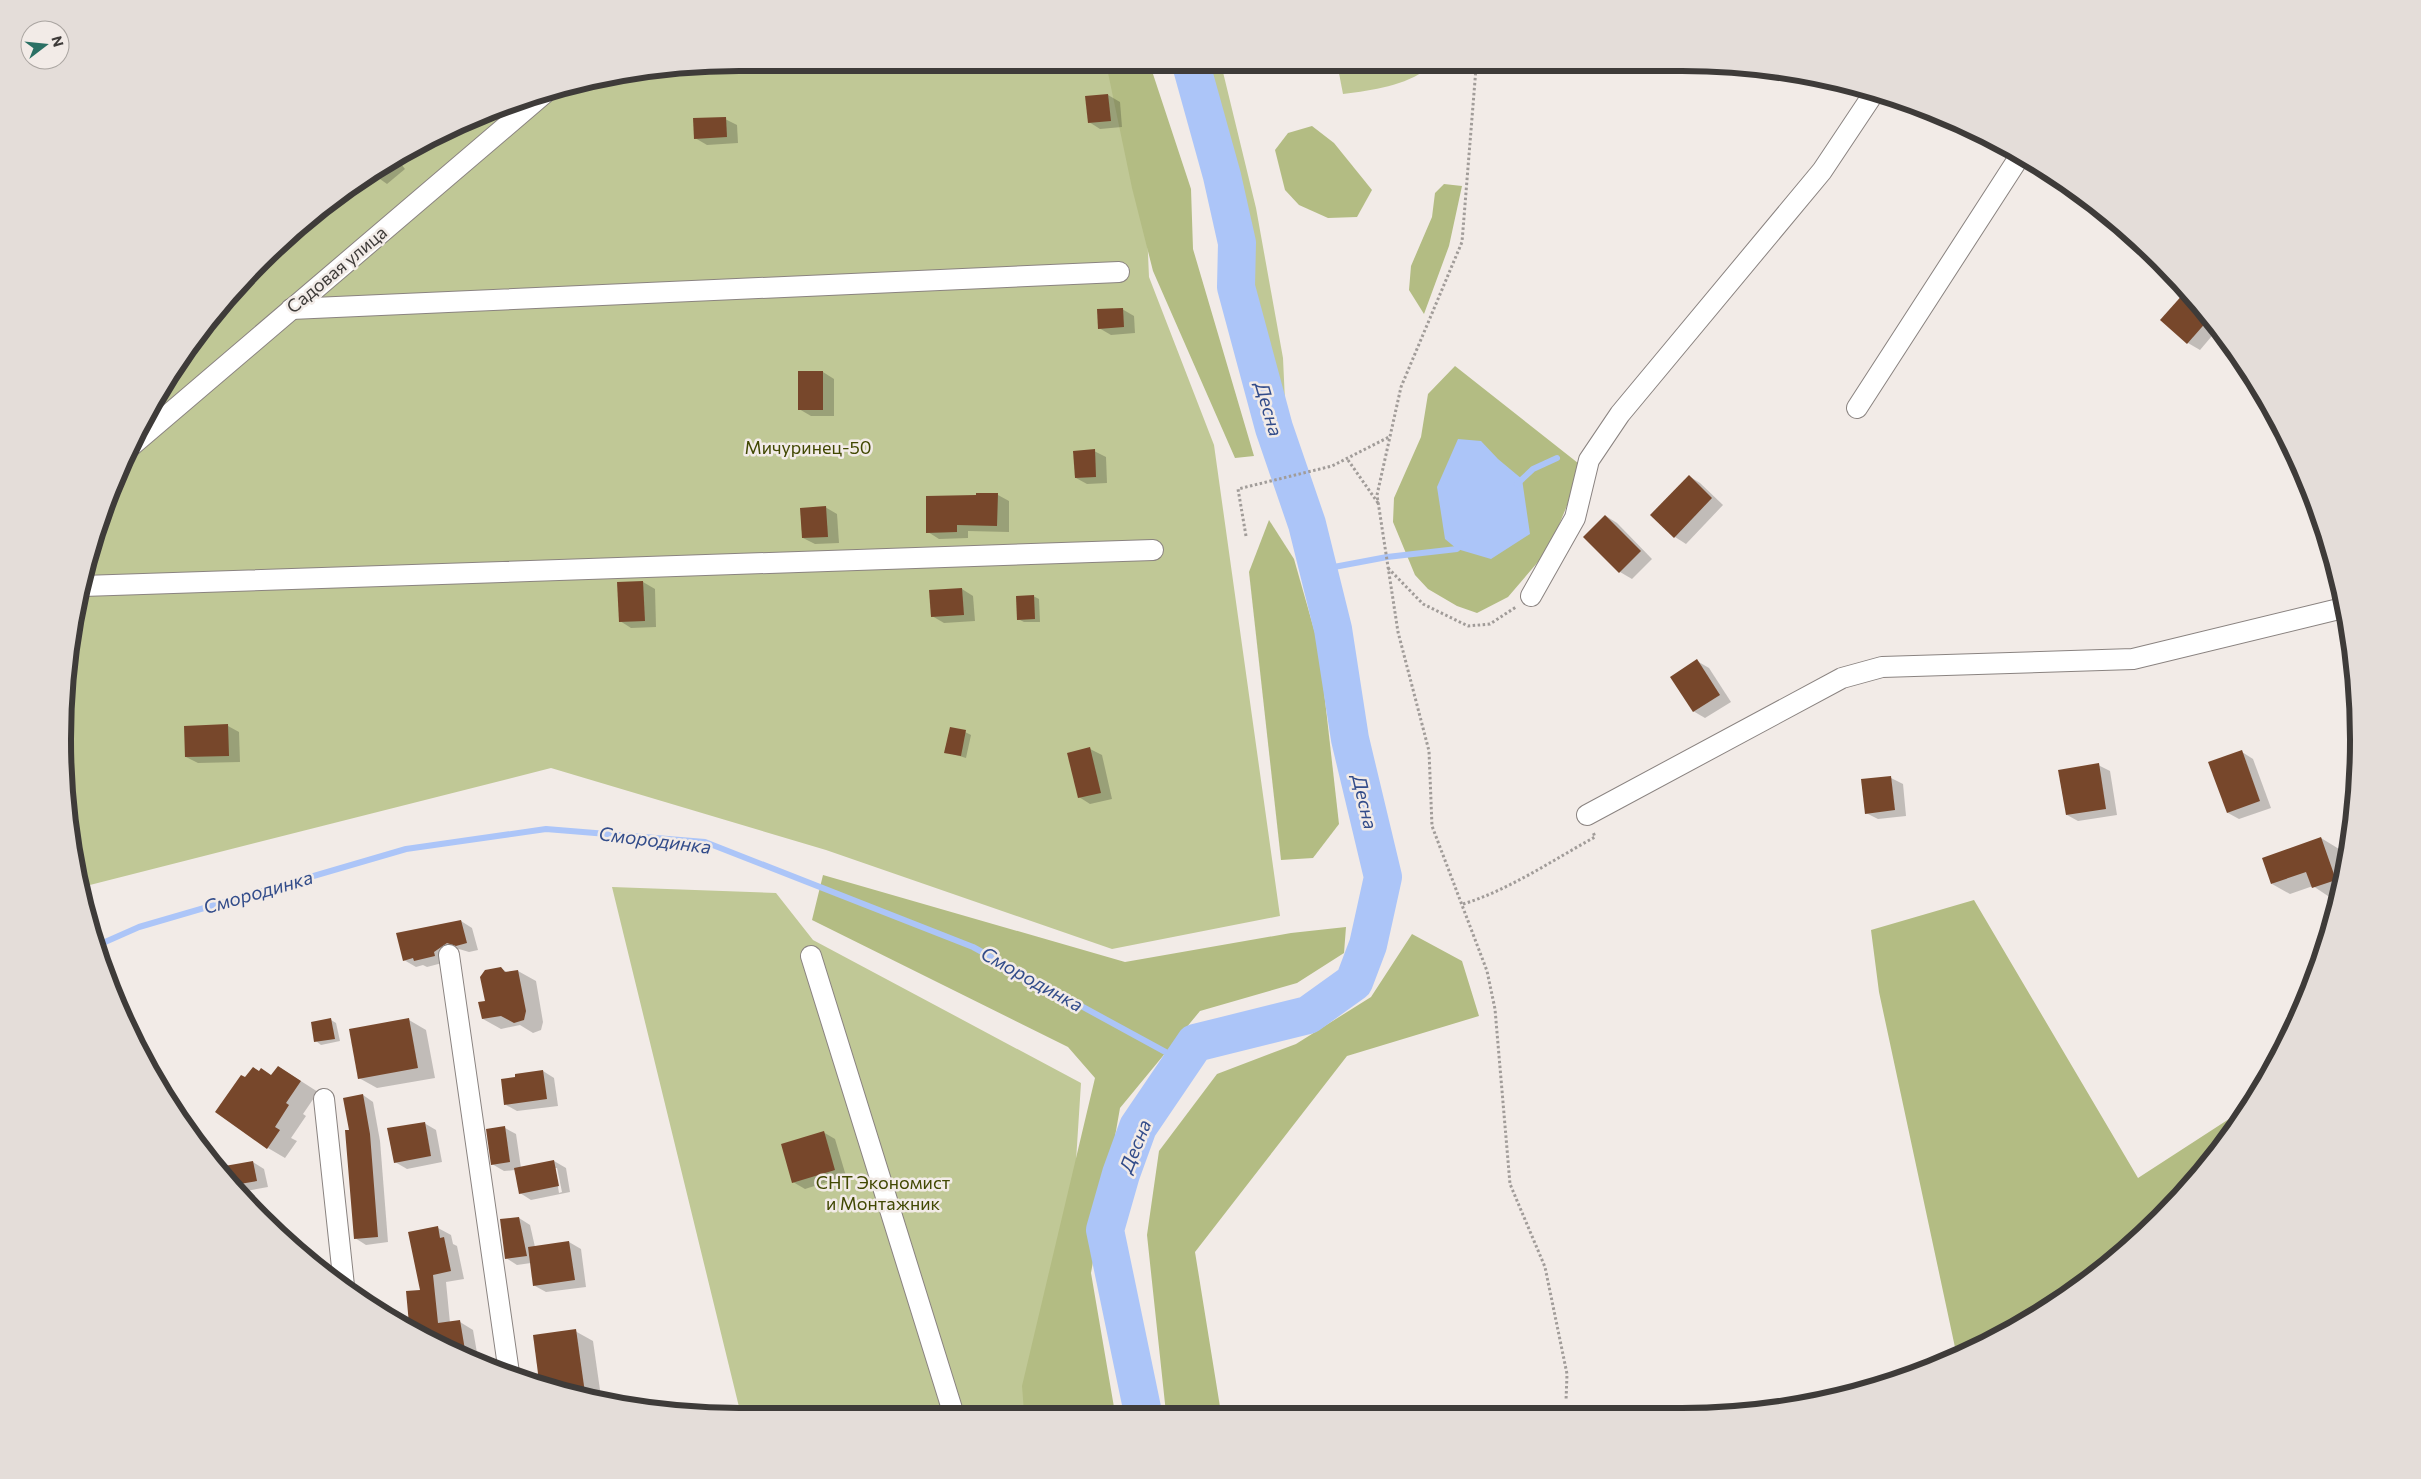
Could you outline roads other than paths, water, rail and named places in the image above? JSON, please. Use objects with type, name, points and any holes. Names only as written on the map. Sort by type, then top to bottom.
[{"type":"street","points":[[1531,596],[1574,518],[1589,460],[1620,414],[1822,171],[1870,99]]},
{"type":"street","name":"Садовая улица","points":[[145,434],[531,105]]},
{"type":"street","points":[[1856,408],[2016,161]]},
{"type":"street","points":[[292,309],[1119,272]]},
{"type":"street","points":[[90,586],[1153,550]]},
{"type":"street","points":[[1587,815],[1842,678],[1882,667],[2133,659],[2337,609]]},
{"type":"street","points":[[449,955],[508,1366]]},
{"type":"street","points":[[811,956],[953,1408]]},
{"type":"street","points":[[324,1100],[343,1277]]},
{"type":"water","points":[[1458,439],[1481,441],[1498,459],[1522,479],[1530,534],[1491,559],[1457,549],[1445,539],[1437,487]]},
{"type":"waterway","name":"Десна","points":[[1142,1408],[1105,1230],[1121,1174],[1138,1127],[1195,1043],[1308,1015],[1354,982],[1368,945],[1383,877],[1350,739],[1333,629],[1307,524],[1274,428],[1236,287],[1237,243],[1222,176],[1193,71]]},
{"type":"waterway","points":[[1517,484],[1533,469],[1557,458]]},
{"type":"waterway","points":[[1318,570],[1387,557],[1457,549],[1463,543]]},
{"type":"waterway","name":"Смородинка","points":[[103,943],[139,927],[406,849],[546,829],[705,842],[973,947],[1182,1061]]},
{"type":"park label","name":"Мичуринец-50","points":[[808,448]]},
{"type":"park label","name":"СНТ Экономист и Монтажник","points":[[883,1193]]}]
